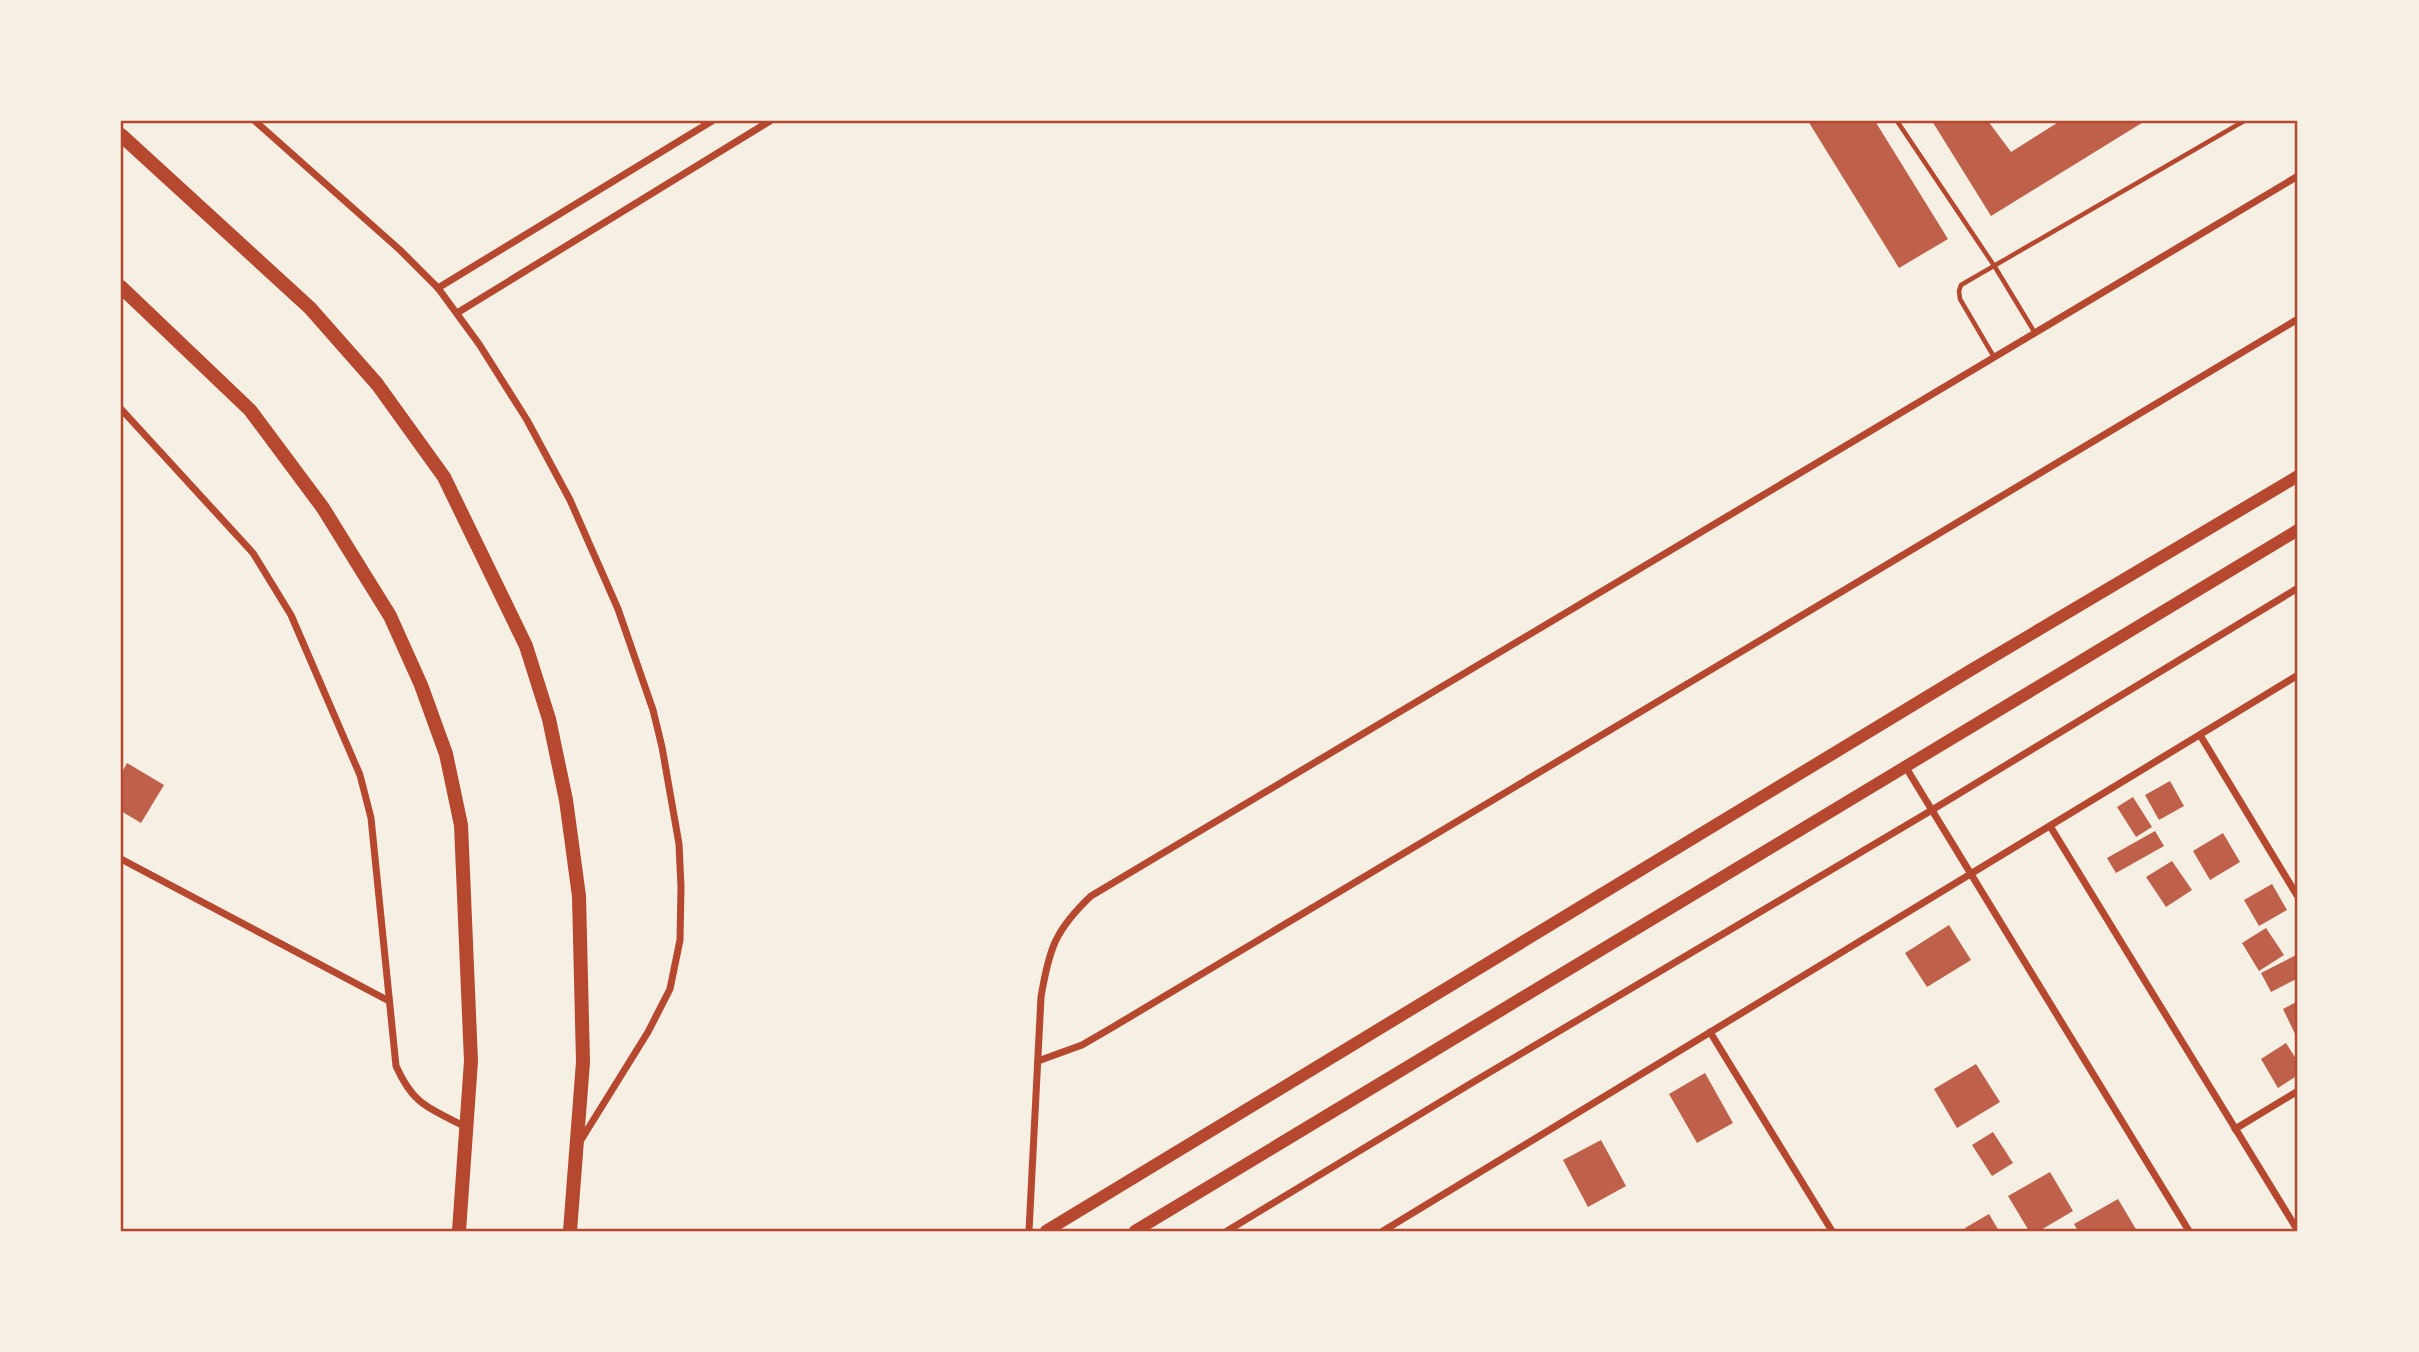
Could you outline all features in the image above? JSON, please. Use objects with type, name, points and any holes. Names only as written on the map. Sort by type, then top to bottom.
[{"type":"main road","points":[[121,135],[310,308],[377,384],[444,477],[526,646],[549,719],[563,787],[579,896],[583,1062],[570,1231]]},
{"type":"main road","points":[[122,291],[250,410],[330,519],[390,616],[421,685],[446,754],[461,825],[471,1060],[459,1231]]},
{"type":"street","points":[[255,121],[400,250],[438,288],[457,313],[527,420],[570,500],[618,609],[653,710],[679,844],[680,940],[670,989],[648,1032],[577,1146]]},
{"type":"street","points":[[438,288],[712,121]]},
{"type":"street","points":[[457,313],[770,121]]},
{"type":"street","points":[[1029,1231],[1041,997],[1047,961],[1058,933],[1071,915],[1091,896],[2298,176]]},
{"type":"street","points":[[1038,1061],[1082,1045],[1113,1027],[2298,319]]},
{"type":"street","points":[[121,409],[253,553],[291,615],[366,794],[396,1066],[406,1088],[422,1104],[466,1127]]},
{"type":"street","points":[[1046,1231],[1947,684],[2298,476]]},
{"type":"street","points":[[1135,1231],[2298,530]]},
{"type":"street","points":[[1227,1231],[2298,588]]},
{"type":"street","points":[[1383,1231],[2298,675]]},
{"type":"street","points":[[2200,735],[2298,897]]},
{"type":"street","points":[[1905,766],[2189,1231]]},
{"type":"street","points":[[2050,826],[2298,1231]]},
{"type":"street","points":[[121,859],[389,1001]]},
{"type":"street","points":[[1710,1032],[1832,1231]]},
{"type":"street","points":[[2235,1129],[2298,1091]]},
{"type":"lane","points":[[1897,121],[1995,267],[2035,333]]},
{"type":"lane","points":[[1994,357],[1960,299],[1961,285],[2244,121]]},
{"type":"building","points":[[1808,121],[1875,121],[1948,239],[1899,268]]},
{"type":"building","points":[[1932,121],[1988,121],[2011,152],[2060,121],[2145,121],[1991,216]]},
{"type":"building","points":[[127,763],[164,785],[141,823],[121,811],[121,774]]},
{"type":"building","points":[[2170,781],[2184,806],[2159,820],[2145,795]]},
{"type":"building","points":[[2133,797],[2152,827],[2136,837],[2117,807]]},
{"type":"building","points":[[2155,831],[2164,846],[2116,873],[2107,858]]},
{"type":"building","points":[[2223,833],[2240,862],[2210,880],[2193,851]]},
{"type":"building","points":[[2172,861],[2192,890],[2166,907],[2146,877]]},
{"type":"building","points":[[2272,884],[2287,910],[2259,926],[2244,900]]},
{"type":"building","points":[[1949,925],[1971,960],[1927,987],[1905,953]]},
{"type":"building","points":[[2266,928],[2284,955],[2259,971],[2242,943]]},
{"type":"building","points":[[2298,954],[2298,978],[2271,992],[2261,973]]},
{"type":"building","points":[[2298,1001],[2298,1040],[2283,1009]]},
{"type":"building","points":[[2286,1043],[2298,1062],[2298,1075],[2278,1088],[2261,1059]]},
{"type":"building","points":[[1976,1064],[2000,1102],[1957,1128],[1934,1089]]},
{"type":"building","points":[[1705,1073],[1733,1123],[1697,1143],[1669,1094]]},
{"type":"building","points":[[1993,1132],[2013,1163],[1992,1176],[1972,1145]]},
{"type":"building","points":[[1601,1140],[1626,1186],[1588,1207],[1563,1160]]},
{"type":"building","points":[[2050,1172],[2073,1211],[2039,1231],[2029,1231],[2008,1196]]},
{"type":"building","points":[[2118,1199],[2137,1231],[2078,1231],[2074,1224]]},
{"type":"building","points":[[1989,1214],[1999,1231],[1967,1231],[1965,1228]]}]
